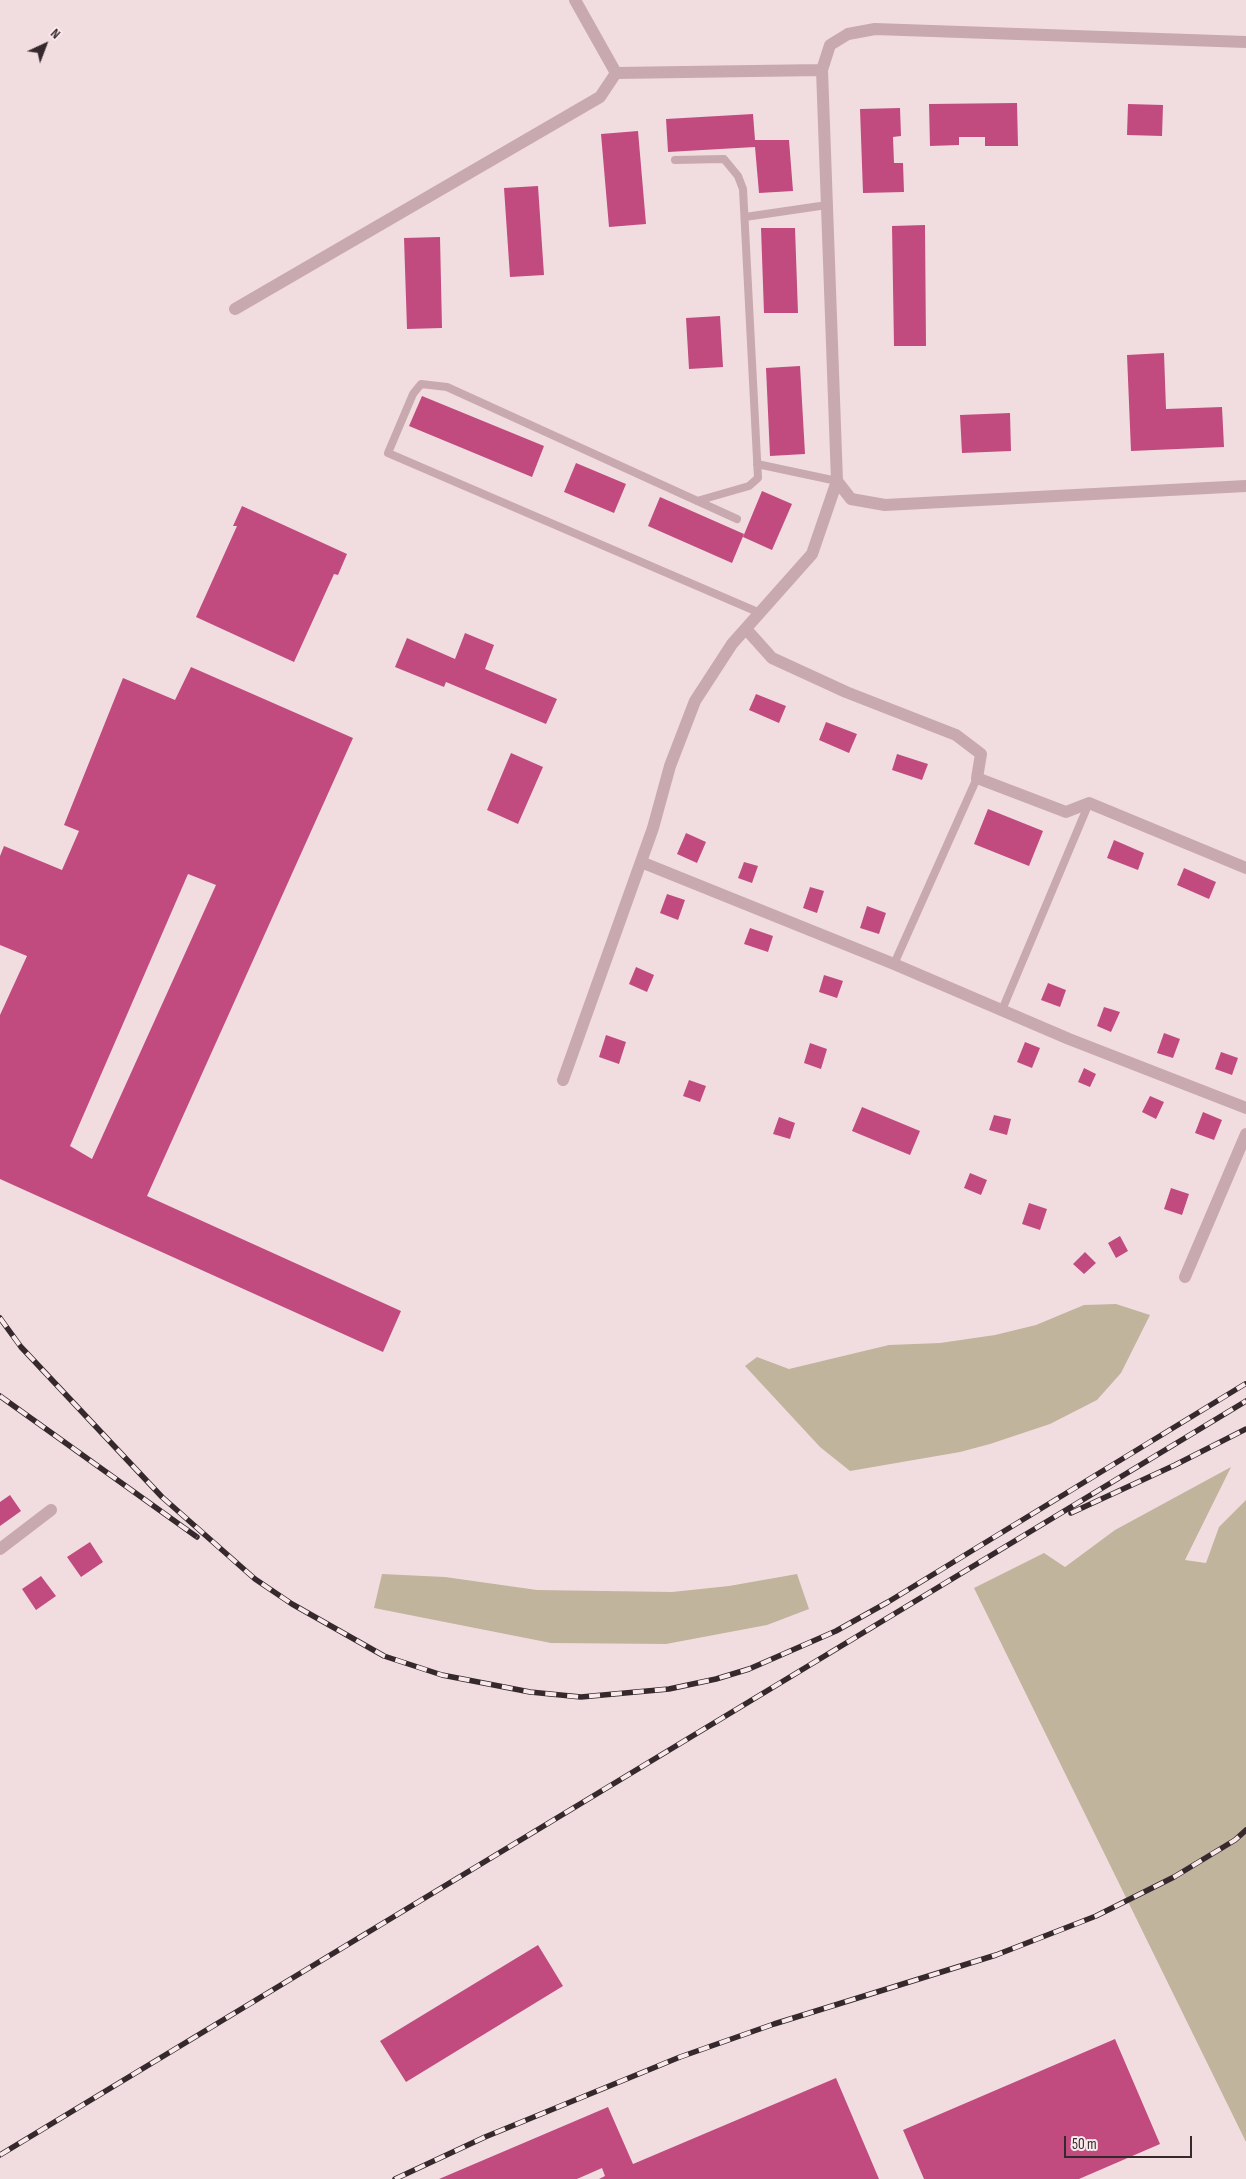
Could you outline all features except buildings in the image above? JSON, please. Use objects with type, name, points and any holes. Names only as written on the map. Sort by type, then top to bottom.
[{"type":"street","points":[[575,0],[616,73]]},
{"type":"street","points":[[563,1080],[641,862],[670,766],[695,702],[732,644],[812,554],[837,481],[822,70],[830,45],[848,34],[875,28],[1246,42]]},
{"type":"street","points":[[616,73],[822,70]]},
{"type":"street","points":[[235,309],[600,97],[616,73]]},
{"type":"street","points":[[837,481],[851,499],[886,505],[1246,486]]},
{"type":"street","points":[[746,628],[772,658],[846,692],[956,735],[981,754],[977,778],[1066,812],[1089,803],[1246,868]]},
{"type":"street","points":[[641,862],[1246,1108]]},
{"type":"street","points":[[1185,1277],[1246,1134]]},
{"type":"street","points":[[0,1549],[51,1510]]},
{"type":"lane","points":[[675,160],[724,159],[738,176],[743,189],[745,217],[758,478],[749,486],[697,501]]},
{"type":"lane","points":[[745,217],[827,206]]},
{"type":"lane","points":[[737,519],[447,387],[421,384],[413,394],[388,453],[760,613]]},
{"type":"lane","points":[[758,464],[837,481]]},
{"type":"lane","points":[[894,964],[977,778]]},
{"type":"lane","points":[[1002,1010],[1089,803]]},
{"type":"shaded area","points":[[1116,1304],[1150,1315],[1121,1373],[1097,1400],[1050,1424],[990,1444],[960,1452],[850,1471],[820,1447],[745,1366],[757,1357],[789,1369],[889,1345],[940,1343],[995,1335],[1036,1325],[1084,1305]]},
{"type":"shaded area","points":[[1231,1467],[1185,1560],[1206,1563],[1219,1527],[1246,1500],[1246,2142],[974,1588],[1044,1553],[1065,1567],[1115,1530]]},
{"type":"shaded area","points":[[382,1574],[445,1577],[537,1590],[672,1592],[729,1586],[797,1574],[809,1609],[767,1625],[666,1644],[551,1643],[374,1608]]},
{"type":"railway","points":[[0,1318],[21,1347],[162,1497],[255,1579],[292,1604],[384,1656],[442,1675],[530,1692],[581,1697],[669,1689],[716,1679],[749,1669],[836,1631],[888,1602],[1245,1384]]},
{"type":"railway","points":[[0,1396],[197,1537]]},
{"type":"railway","points":[[0,2155],[1246,1401]]},
{"type":"railway","points":[[1071,1513],[1175,1465],[1246,1429]]},
{"type":"railway","points":[[395,2179],[485,2137],[680,2057],[774,2024],[996,1955],[1096,1916],[1174,1877],[1235,1840],[1246,1830]]}]
